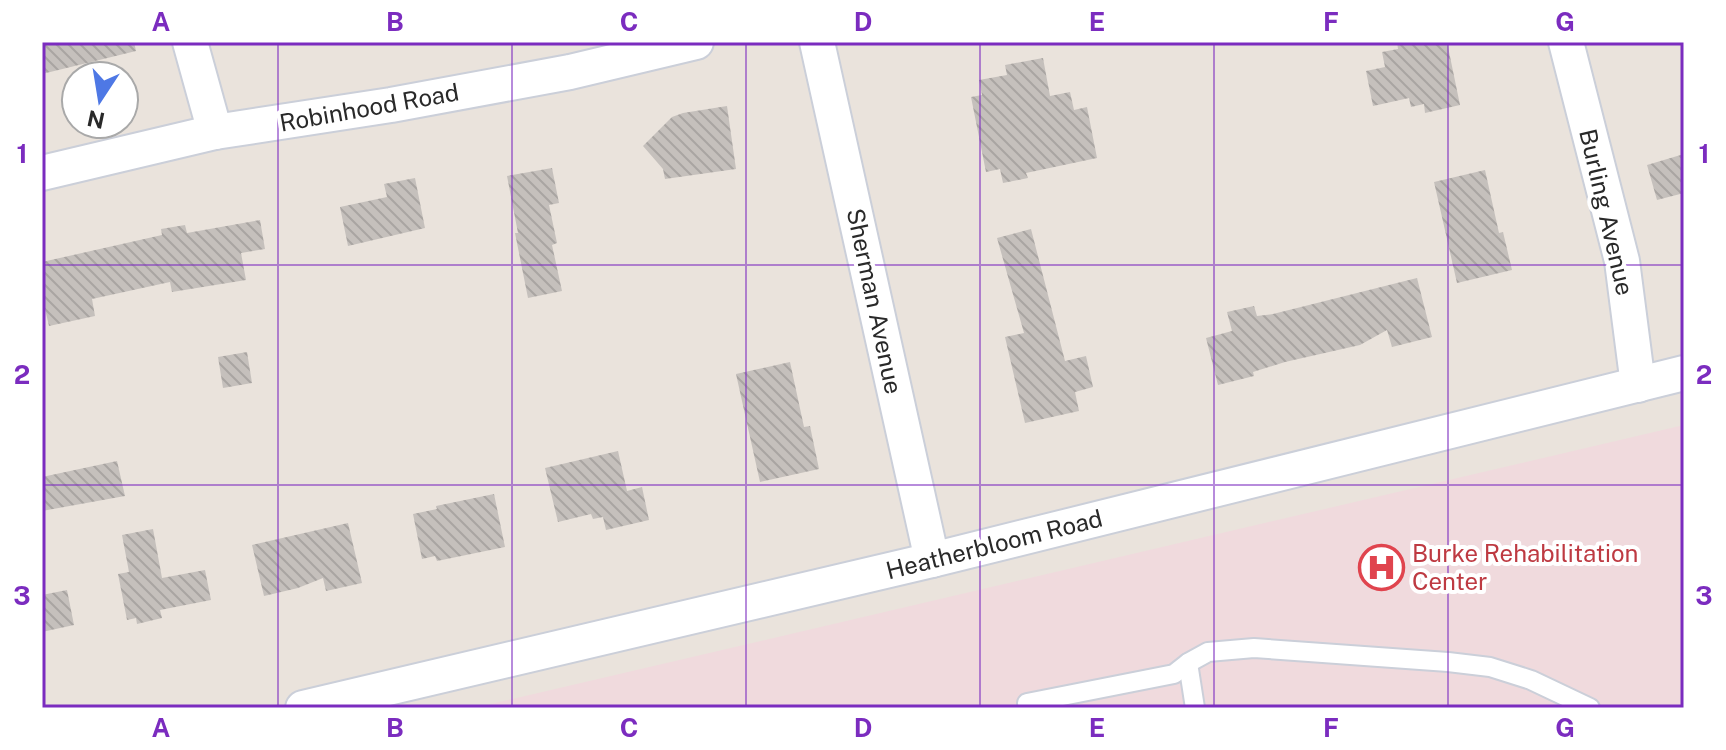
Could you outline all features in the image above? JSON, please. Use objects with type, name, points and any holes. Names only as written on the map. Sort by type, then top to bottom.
[{"type":"street","points":[[190,42],[215,132]]},
{"type":"street","name":"Robinhood Road","points":[[42,173],[215,132],[391,105],[570,72],[696,42]]},
{"type":"street","name":"Sherman Avenue","points":[[817,42],[932,560]]},
{"type":"street","name":"Burling Avenue","points":[[1566,42],[1622,261],[1638,385]]},
{"type":"street","name":"Heatherbloom Road","points":[[303,708],[932,560],[1684,373]]},
{"type":"lane","points":[[1028,708],[1027,703],[1174,674],[1208,652],[1254,648],[1490,667],[1531,680],[1590,708]]},
{"type":"lane","points":[[1188,663],[1195,708]]},
{"type":"shaded area","name":"Burke Rehabilitation Center","points":[[1684,425],[1684,708],[474,708]]},
{"type":"building","points":[[42,42],[134,42],[136,51],[99,60],[60,60],[60,70],[42,74]]},
{"type":"building","points":[[1397,42],[1447,42],[1460,105],[1425,113],[1424,104],[1411,107],[1409,98],[1373,106],[1366,71],[1385,67],[1382,52],[1398,49]]},
{"type":"building","points":[[1043,58],[1050,96],[1070,92],[1074,110],[1087,107],[1097,158],[1026,173],[1028,178],[1003,183],[1000,169],[986,172],[971,97],[982,95],[979,80],[1007,75],[1005,65]]},
{"type":"building","points":[[727,106],[736,169],[665,179],[663,169],[643,146],[672,117]]},
{"type":"building","points":[[1684,154],[1684,193],[1657,200],[1647,165]]},
{"type":"building","points":[[552,168],[559,203],[549,205],[557,243],[552,245],[562,291],[528,298],[507,176]]},
{"type":"building","points":[[1485,170],[1499,233],[1503,232],[1512,270],[1457,283],[1434,182]]},
{"type":"building","points":[[415,178],[425,228],[348,246],[340,207],[387,197],[384,184]]},
{"type":"building","points":[[260,220],[265,249],[241,253],[246,280],[172,292],[170,282],[92,299],[95,316],[49,326],[42,296],[42,262],[162,235],[161,229],[185,225],[187,233]]},
{"type":"building","points":[[1031,229],[1065,361],[1086,356],[1093,387],[1075,392],[1079,411],[1025,423],[1005,337],[1024,333],[997,238]]},
{"type":"building","points":[[1417,278],[1432,337],[1392,347],[1387,330],[1360,345],[1285,362],[1253,372],[1254,376],[1218,385],[1206,338],[1232,331],[1227,312],[1254,306],[1257,316],[1273,314]]},
{"type":"building","points":[[247,352],[252,383],[223,388],[218,357]]},
{"type":"building","points":[[790,362],[804,427],[810,426],[819,469],[760,482],[736,374]]},
{"type":"building","points":[[618,451],[627,491],[642,487],[649,520],[606,530],[603,517],[593,519],[591,514],[558,522],[545,468]]},
{"type":"building","points":[[117,461],[125,496],[42,511],[42,477]]},
{"type":"building","points":[[494,494],[505,547],[437,561],[435,556],[422,559],[413,514]]},
{"type":"building","points":[[348,523],[362,583],[326,591],[323,578],[264,596],[252,545]]},
{"type":"building","points":[[153,529],[162,578],[205,570],[211,600],[160,610],[162,618],[137,624],[136,618],[127,620],[118,574],[129,572],[122,535]]},
{"type":"building","points":[[67,590],[74,625],[42,632],[42,595]]},
{"type":"place","name":"Burke Rehabilitation Center","points":[[1381,567]]}]
